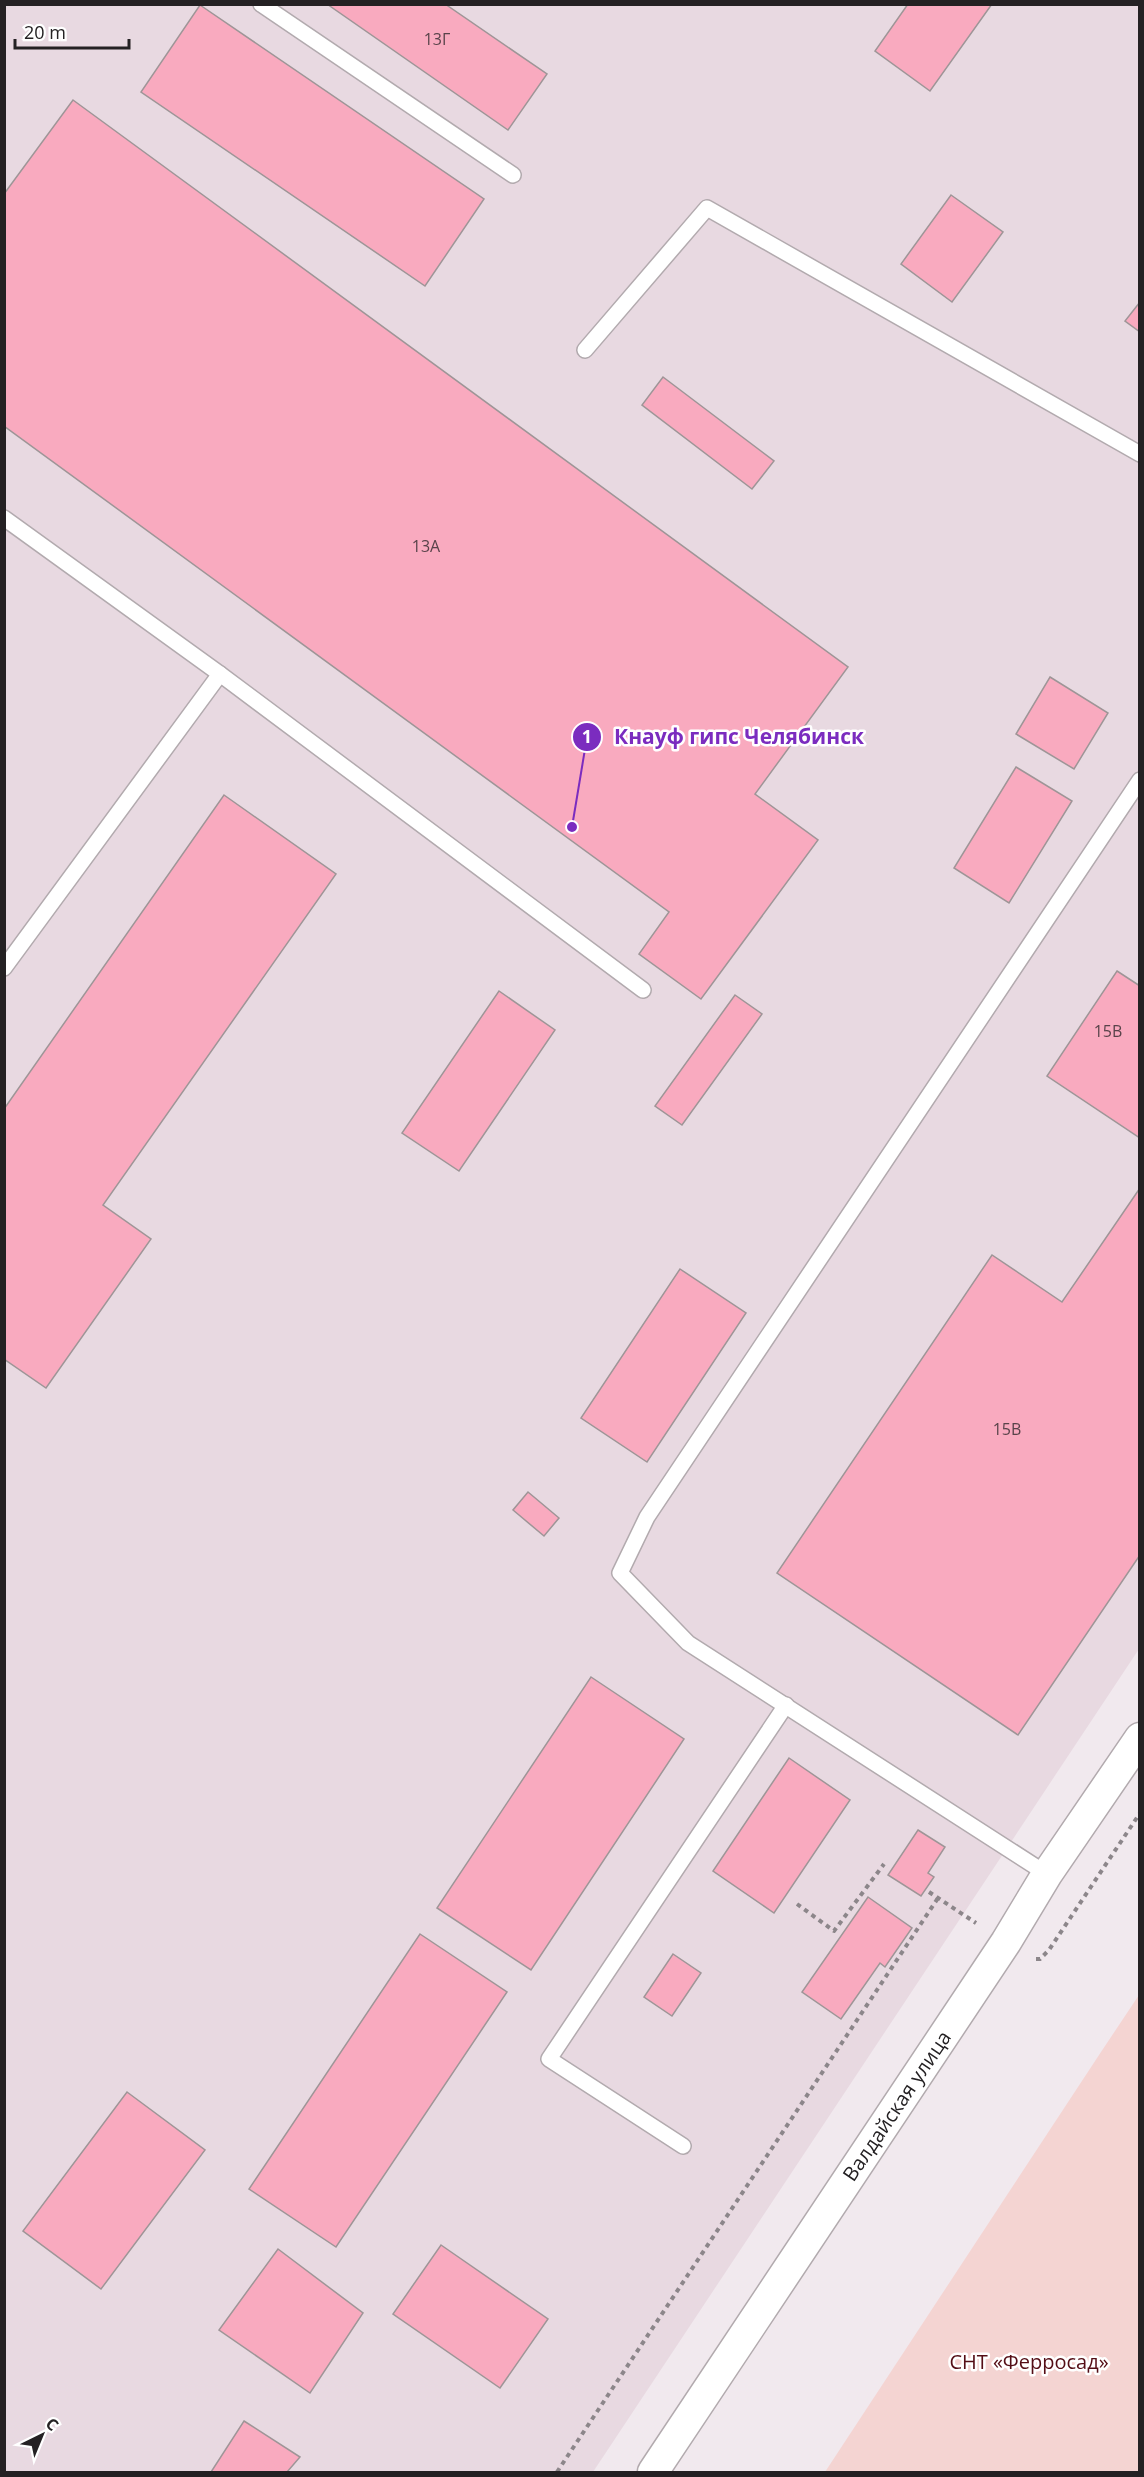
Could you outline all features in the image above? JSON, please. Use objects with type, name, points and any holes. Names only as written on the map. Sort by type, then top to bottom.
[{"type":"street","name":"Валдайская улица","points":[[653,2472],[1006,1942],[1047,1874],[1140,1738]]},
{"type":"lane","points":[[261,4],[513,174]]},
{"type":"lane","points":[[585,350],[707,208],[1140,454]]},
{"type":"lane","points":[[4,518],[220,674],[643,990]]},
{"type":"lane","points":[[4,968],[220,674]]},
{"type":"lane","points":[[1047,1874],[688,1643],[620,1573],[647,1517],[1140,780]]},
{"type":"lane","points":[[683,2146],[549,2059],[786,1705]]},
{"type":"path","points":[[797,1904],[834,1931],[884,1864]]},
{"type":"path","points":[[557,2472],[938,1898]]},
{"type":"shaded area","points":[[5,5],[1139,5],[1139,1649],[593,2472],[5,2472]]},
{"type":"green space","name":"СНТ «Ферросад»","points":[[1139,1995],[1139,2472],[825,2472],[1101,2052]]},
{"type":"building","points":[[327,4],[445,4],[547,74],[508,130]]},
{"type":"building","points":[[908,4],[992,4],[930,91],[875,51]]},
{"type":"building","points":[[200,5],[484,199],[425,286],[141,92]]},
{"type":"building","points":[[73,100],[848,667],[755,794],[818,840],[701,999],[639,954],[669,912],[4,426],[4,194]]},
{"type":"building","points":[[951,195],[1003,232],[952,302],[901,264]]},
{"type":"building","points":[[1140,302],[1140,332],[1125,321]]},
{"type":"building","points":[[663,377],[774,461],[752,489],[642,405]]},
{"type":"building","points":[[1050,677],[1108,713],[1074,769],[1016,734]]},
{"type":"building","points":[[1016,767],[1072,801],[1009,903],[954,868]]},
{"type":"building","points":[[224,795],[336,874],[103,1205],[151,1239],[46,1388],[4,1359],[4,1109]]},
{"type":"building","points":[[1117,971],[1140,986],[1140,1138],[1047,1076]]},
{"type":"building","points":[[499,991],[555,1030],[459,1171],[402,1133]]},
{"type":"building","points":[[735,995],[762,1014],[682,1125],[655,1106]]},
{"type":"building","points":[[1140,1188],[1140,1555],[1018,1735],[777,1573],[992,1255],[1062,1302]]},
{"type":"building","points":[[680,1269],[746,1313],[647,1462],[581,1418]]},
{"type":"building","points":[[528,1492],[559,1518],[544,1536],[513,1510]]},
{"type":"building","points":[[591,1677],[684,1739],[531,1970],[437,1908]]},
{"type":"building","points":[[789,1758],[850,1800],[774,1913],[713,1871]]},
{"type":"building","points":[[918,1830],[945,1847],[928,1873],[934,1877],[921,1896],[888,1875]]},
{"type":"building","points":[[868,1897],[912,1928],[885,1967],[880,1963],[841,2019],[802,1992]]},
{"type":"building","points":[[420,1934],[507,1992],[336,2247],[249,2189]]},
{"type":"building","points":[[673,1954],[701,1973],[672,2016],[644,1997]]},
{"type":"building","points":[[127,2092],[205,2150],[101,2289],[23,2231]]},
{"type":"building","points":[[441,2245],[548,2319],[500,2388],[393,2314]]},
{"type":"building","points":[[278,2249],[363,2313],[310,2393],[219,2330]]},
{"type":"building","points":[[244,2421],[300,2457],[287,2472],[211,2472]]},
{"type":"place","name":"Кнауф гипс Челябинск","points":[[572,827]]}]
